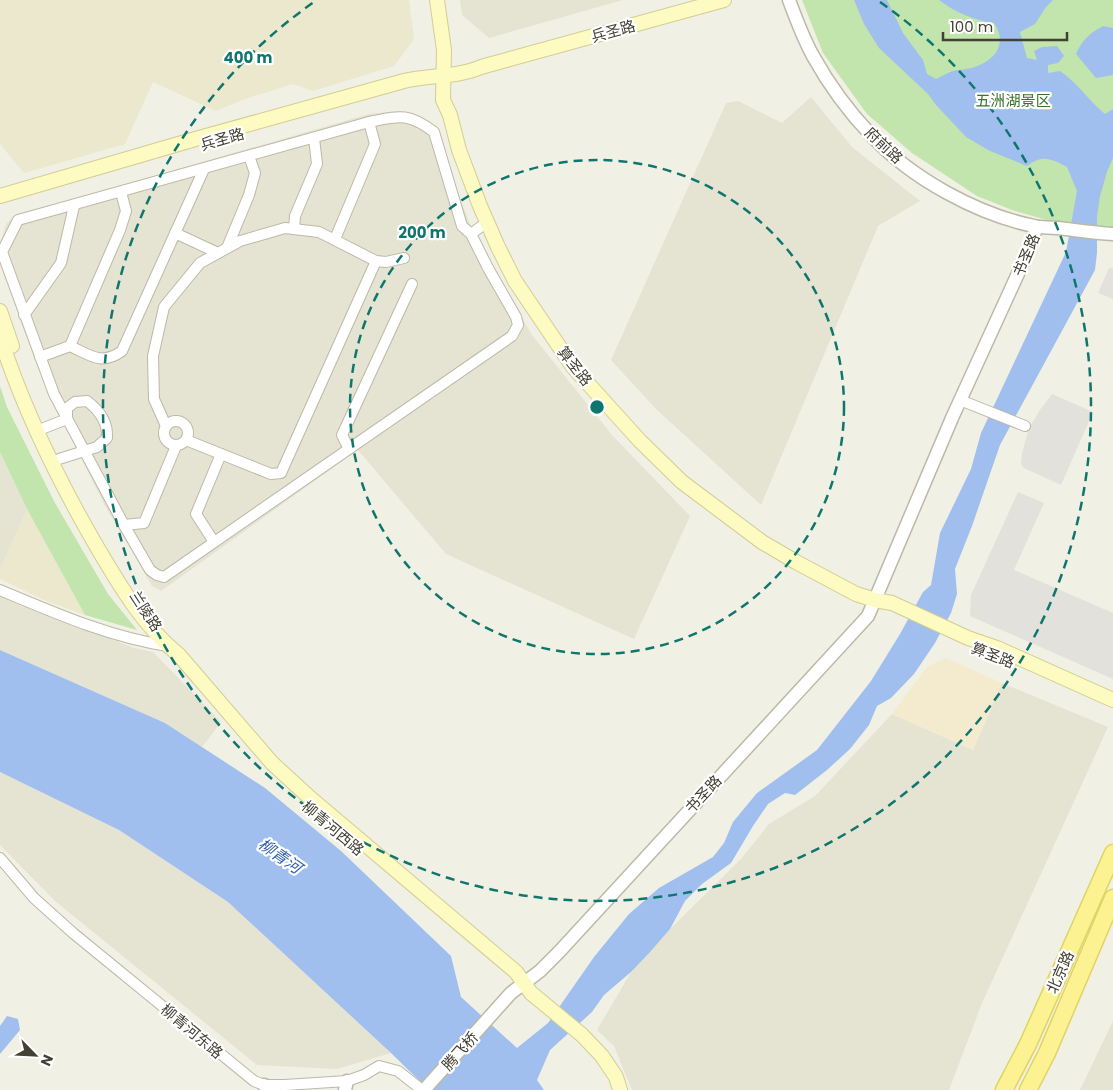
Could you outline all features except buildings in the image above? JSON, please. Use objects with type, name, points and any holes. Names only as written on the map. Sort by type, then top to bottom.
[{"type":"main road","name":"算圣路","points":[[429,0],[436,53],[487,203],[522,278],[579,363],[645,436],[687,476],[766,535],[800,556],[860,586],[875,600]]},
{"type":"main road","name":"算圣路","points":[[437,0],[444,50],[443,100],[450,115],[459,150],[487,222],[515,281],[568,360],[640,441],[682,482],[762,542],[796,562],[856,594],[892,603],[902,612],[1113,708]]},
{"type":"main road","name":"兵圣路","points":[[0,204],[211,142],[422,84],[443,74],[486,59],[698,0]]},
{"type":"main road","name":"兵圣路","points":[[0,196],[394,84],[421,77],[468,73],[490,65],[724,0]]},
{"type":"main road","name":"兰陵路","points":[[0,311],[25,382],[59,459],[93,524],[126,579],[154,618],[168,646]]},
{"type":"main road","name":"兰陵路","points":[[0,337],[30,416],[77,513],[119,584],[148,624],[168,646]]},
{"type":"main road","name":"算圣路","points":[[966,641],[997,648],[1113,700]]},
{"type":"main road","name":"柳青河西路","points":[[168,646],[174,660],[266,769],[309,808],[510,978],[524,983],[534,990],[544,1002],[602,1056],[616,1077],[620,1090]]},
{"type":"main road","name":"北京路","points":[[1004,1090],[1028,1044],[1113,853]]},
{"type":"main road","name":"北京路","points":[[1028,1090],[1113,898]]},
{"type":"street","name":"府前路","points":[[789,0],[812,55],[844,101],[871,135],[890,152],[934,185],[965,202],[1000,216],[1037,227],[1113,242]]},
{"type":"street","name":"府前路","points":[[796,0],[818,52],[854,104],[876,130],[894,147],[938,179],[968,195],[1024,218],[1037,227]]},
{"type":"street","points":[[402,116],[413,118],[434,132],[462,226],[471,234],[516,317],[518,325],[512,336],[164,577],[157,575],[150,570],[124,525],[54,394],[2,252],[18,220],[314,138],[369,122],[402,116]]},
{"type":"street","points":[[335,239],[375,144],[369,122]]},
{"type":"street","points":[[294,229],[295,216],[317,164],[314,138]]},
{"type":"street","points":[[222,251],[251,188],[255,173],[250,156]]},
{"type":"street","points":[[40,357],[70,346],[98,359],[112,358],[122,351],[204,169]]},
{"type":"street","points":[[70,346],[120,230],[126,211],[121,192]]},
{"type":"street","points":[[24,315],[61,263],[74,206]]},
{"type":"street","points":[[471,234],[487,222]]},
{"type":"street","name":"书圣路","points":[[498,1014],[517,997],[524,983],[536,967],[884,592],[965,402],[1036,246],[1037,227]]},
{"type":"street","name":"书圣路","points":[[875,600],[952,418],[1037,227]]},
{"type":"street","points":[[176,446],[165,439],[164,430],[166,426],[154,399],[153,356],[164,307],[200,263],[240,241],[285,228],[319,232],[376,261],[386,262],[404,258]]},
{"type":"street","name":"府前路","points":[[1061,232],[1113,234]]},
{"type":"street","points":[[175,233],[222,251]]},
{"type":"street","points":[[186,440],[271,474],[280,473],[376,261]]},
{"type":"street","points":[[349,448],[342,435],[412,284]]},
{"type":"street","points":[[59,459],[97,447],[107,438],[108,428],[97,409],[87,401],[75,402],[67,408],[67,419]]},
{"type":"street","points":[[965,402],[1023,425]]},
{"type":"street","points":[[44,428],[67,419]]},
{"type":"street","points":[[124,525],[144,523],[176,446],[186,440],[188,432],[185,424],[176,421],[166,426]]},
{"type":"street","points":[[214,542],[196,514],[221,454]]},
{"type":"street","points":[[0,590],[113,634],[139,642],[168,646]]},
{"type":"street","name":"柳青河东路","points":[[0,858],[34,898],[73,933],[254,1081],[264,1085]]},
{"type":"street","name":"腾飞桥","points":[[423,1090],[498,1014]]},
{"type":"street","name":"腾飞桥","points":[[432,1090],[498,1014]]},
{"type":"street","points":[[264,1085],[346,1085],[379,1066],[398,1071],[423,1090]]},
{"type":"street","points":[[264,1085],[276,1090]]},
{"type":"shaded area","points":[[0,0],[409,0],[414,39],[394,66],[313,91],[293,84],[242,100],[216,111],[153,82],[125,144],[24,173],[0,144]]},
{"type":"shaded area","points":[[460,0],[623,0],[489,38],[462,15]]},
{"type":"shaded area","points":[[811,97],[852,147],[920,201],[878,226],[761,505],[656,409],[611,360],[726,103],[738,101],[782,123]]},
{"type":"shaded area","points":[[399,111],[415,115],[436,128],[443,157],[473,231],[532,335],[612,435],[690,516],[634,639],[446,554],[358,450],[161,591],[152,586],[105,506],[45,386],[0,260],[0,244],[6,224],[15,216],[369,114]]},
{"type":"shaded area","points":[[1109,268],[1113,268],[1113,299],[1098,293]]},
{"type":"shaded area","points":[[1052,394],[1093,412],[1061,485],[1024,468],[1021,464],[1029,428]]},
{"type":"shaded area","points":[[0,452],[27,509],[0,569]]},
{"type":"shaded area","points":[[1018,492],[1044,503],[1014,570],[1113,613],[1113,679],[970,616],[971,595]]},
{"type":"shaded area","points":[[27,509],[85,615],[46,601],[0,579],[0,569]]},
{"type":"shaded area","points":[[0,596],[134,648],[153,652],[221,722],[202,747],[165,723],[0,650]]},
{"type":"shaded area","points":[[946,658],[1002,683],[973,750],[892,714],[928,666]]},
{"type":"shaded area","points":[[1002,683],[1108,727],[982,1003],[949,1090],[632,1090],[614,1046],[597,1030],[631,972],[670,929],[741,859],[769,824],[815,796],[892,714],[973,750]]},
{"type":"shaded area","points":[[0,772],[119,830],[228,902],[391,1053],[337,1069],[257,1065],[55,901],[0,845]]},
{"type":"shaded area","points":[[1113,1021],[1113,1090],[1080,1090]]},
{"type":"green space","name":"五洲湖景区","points":[[802,0],[1113,0],[1113,230],[1064,225],[1012,210],[977,196],[912,153],[867,114],[823,53]]},
{"type":"green space","points":[[0,386],[7,407],[55,503],[108,594],[137,630],[85,615],[27,509],[0,452]]},
{"type":"water","name":"柳青河","points":[[854,0],[887,0],[903,33],[923,60],[927,74],[936,79],[950,72],[971,68],[984,63],[995,54],[1000,43],[998,30],[994,23],[965,15],[939,0],[1053,0],[1035,24],[1020,32],[1027,58],[1037,60],[1034,51],[1042,47],[1057,46],[1064,56],[1058,63],[1048,65],[1048,73],[1060,71],[1073,81],[1105,114],[1113,109],[1113,158],[1100,196],[1097,217],[1095,270],[1000,445],[955,569],[957,594],[951,613],[935,643],[914,674],[891,698],[877,706],[869,725],[850,749],[827,770],[795,795],[785,793],[768,804],[731,863],[702,884],[685,901],[670,929],[650,952],[631,972],[604,995],[592,1012],[550,1050],[537,1080],[544,1090],[429,1090],[228,902],[119,830],[0,772],[0,650],[165,723],[265,788],[341,851],[451,956],[461,997],[517,1048],[548,1023],[594,957],[629,914],[659,888],[713,857],[724,843],[733,822],[757,793],[817,750],[871,681],[923,592],[931,585],[940,533],[971,469],[981,433],[1066,252],[1077,191],[1067,167],[1047,159],[1038,160],[1027,166],[990,151],[966,137],[928,94],[879,48],[864,24]]},
{"type":"water","points":[[1103,26],[1113,28],[1113,75],[1096,78],[1076,54],[1087,37]]},
{"type":"water","points":[[7,1016],[18,1019],[20,1030],[0,1054],[0,1026]]}]
